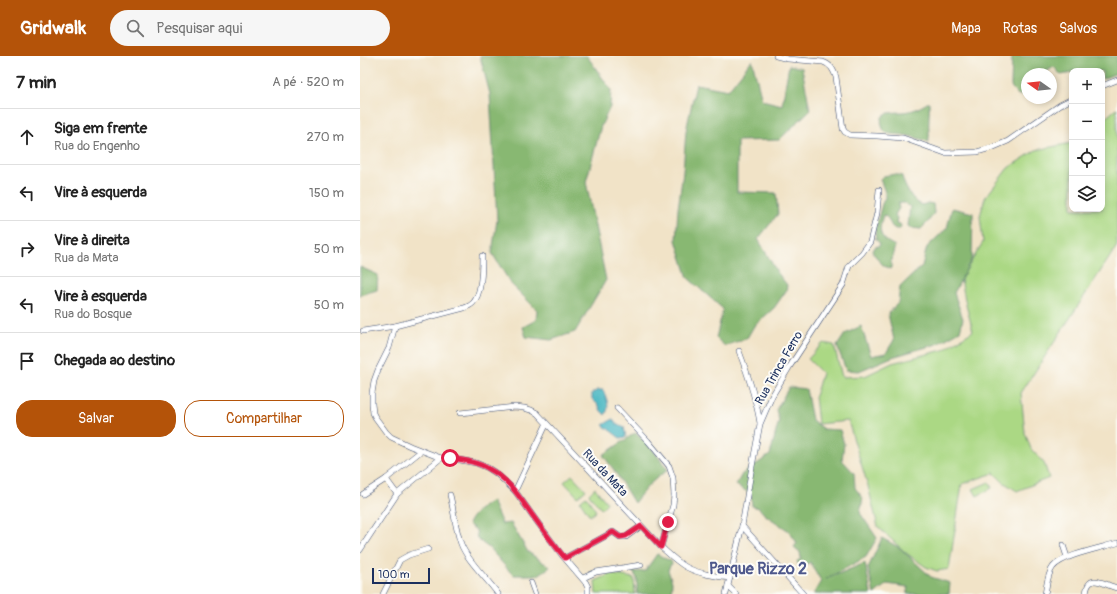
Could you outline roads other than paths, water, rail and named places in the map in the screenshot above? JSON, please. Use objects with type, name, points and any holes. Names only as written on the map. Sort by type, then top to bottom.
[{"type":"street","points":[[776,56],[788,59],[823,62],[833,68],[836,77],[844,129],[847,134],[903,138],[945,153],[977,152],[1003,144],[1069,100]]},
{"type":"street","points":[[1105,85],[1117,80]]},
{"type":"street","name":"Rua Trinca Ferro","points":[[726,594],[742,526],[760,424],[772,396],[786,372],[843,285],[849,266],[862,253],[870,242],[877,213],[879,190]]},
{"type":"street","points":[[362,331],[395,326],[464,308],[470,305],[476,299],[480,285],[482,256]]},
{"type":"street","points":[[395,326],[389,348],[374,381],[372,404],[375,417],[388,435],[421,451],[441,458],[476,463],[488,468],[506,481],[582,578],[588,587],[588,594]]},
{"type":"street","points":[[739,351],[758,407],[760,424]]},
{"type":"street","name":"Rua da Mata","points":[[460,413],[507,407],[531,410],[537,414],[661,547],[675,559],[686,567],[697,572],[730,578]]},
{"type":"street","points":[[617,408],[669,466],[673,478],[673,505],[661,547]]},
{"type":"street","points":[[515,491],[546,425]]},
{"type":"street","points":[[363,494],[386,479],[421,451]]},
{"type":"street","points":[[360,548],[398,494],[441,458]]},
{"type":"street","points":[[386,479],[398,494]]},
{"type":"street","points":[[450,495],[461,544],[498,594]]},
{"type":"street","points":[[565,558],[613,532],[620,537],[626,536],[641,526]]},
{"type":"street","points":[[742,526],[803,594]]},
{"type":"street","points":[[1046,594],[1050,572],[1059,562],[1067,557],[1117,543]]},
{"type":"street","points":[[1063,545],[1067,557]]},
{"type":"street","points":[[383,594],[400,560],[409,555],[428,549]]},
{"type":"street","points":[[582,578],[596,572],[641,565]]},
{"type":"street","points":[[1086,594],[1088,584],[1096,581],[1117,588]]},
{"type":"street","points":[[531,583],[535,594]]},
{"type":"street","points":[[728,586],[736,594]]},
{"type":"water","points":[[598,390],[603,390],[607,399],[608,408],[605,415],[592,399],[592,393]]},
{"type":"water","points":[[613,419],[617,424],[624,427],[626,437],[620,438],[603,425]]},
{"type":"district","name":"Parque Rizzo 2","points":[[758,569]]}]
